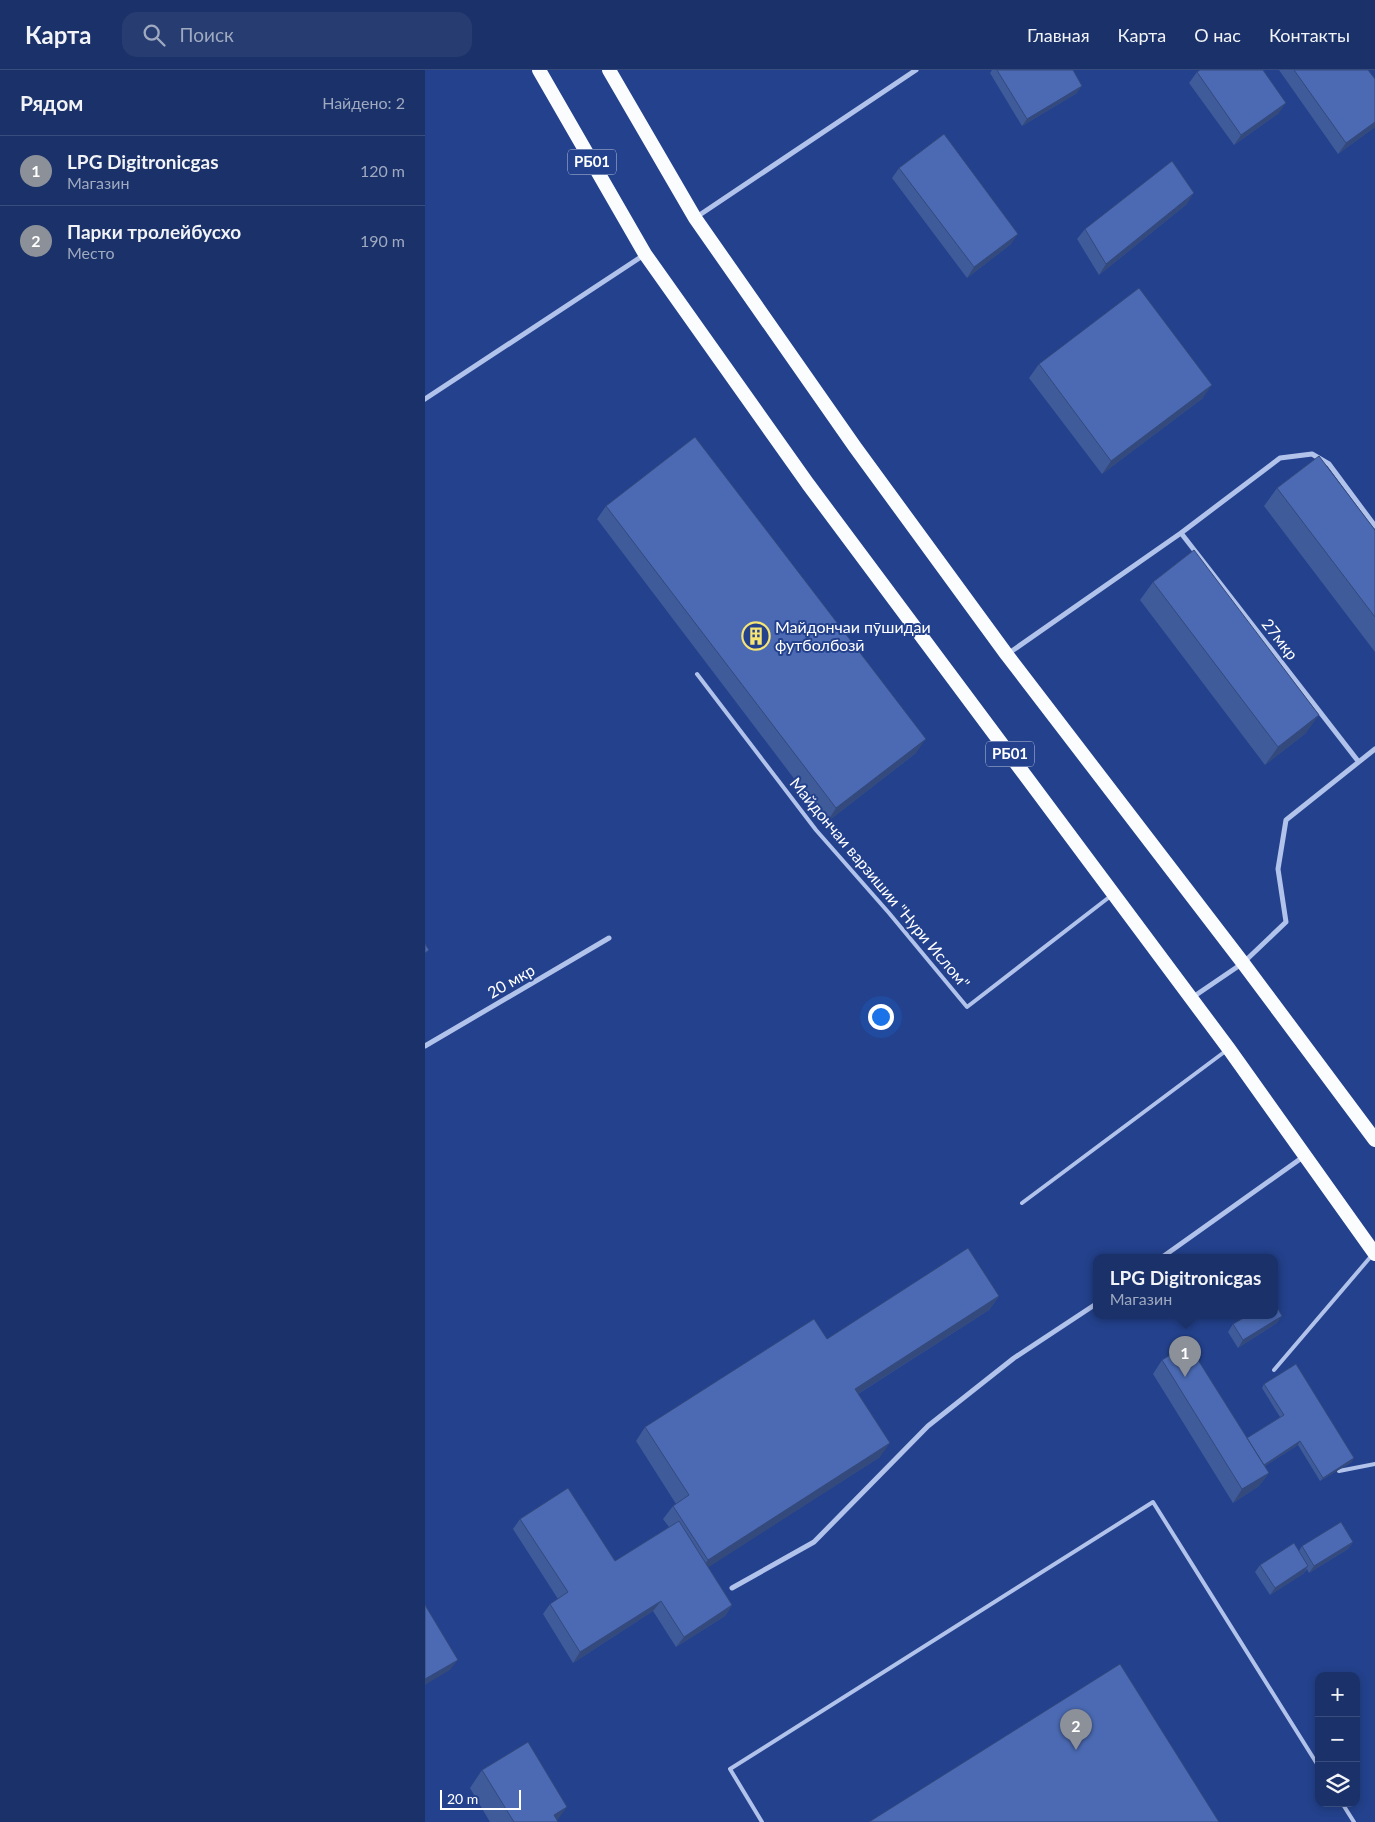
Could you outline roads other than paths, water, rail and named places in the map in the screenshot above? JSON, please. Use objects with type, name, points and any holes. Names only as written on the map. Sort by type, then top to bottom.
[{"type":"highway","name":"РБ01","points":[[539,70],[645,254],[808,484],[1114,893],[1306,1155],[1375,1253]]},
{"type":"highway","points":[[609,70],[695,218],[855,447],[1007,655],[1243,963],[1375,1140]]},
{"type":"street","points":[[695,218],[916,70]]},
{"type":"street","points":[[425,399],[645,254]]},
{"type":"street","points":[[1007,655],[1181,532],[1280,458],[1313,454],[1329,464],[1375,526]]},
{"type":"street","name":"27мкр","points":[[1181,532],[1358,761]]},
{"type":"street","points":[[1190,999],[1243,963],[1286,922],[1278,869],[1286,820],[1375,749]]},
{"type":"street","name":"20 мкр","points":[[425,1046],[609,938]]},
{"type":"street","points":[[1167,1254],[1306,1155]]},
{"type":"street","points":[[732,1588],[814,1542],[928,1426],[1014,1358],[1093,1306]]},
{"type":"lane","name":"Майдончаи варзишии \"Нури Ислом\"","points":[[697,674],[816,830],[889,913],[967,1008],[1114,893]]},
{"type":"lane","points":[[1022,1203],[1229,1049]]},
{"type":"lane","points":[[1274,1370],[1375,1253]]},
{"type":"lane","points":[[1339,1471],[1375,1464]]},
{"type":"lane","points":[[762,1822],[729,1769],[1153,1502],[1316,1762]]},
{"type":"lane","points":[[1344,1807],[1353,1822]]},
{"type":"place","name":"Майдончаи пӯшидаи футболбозӣ","points":[[756,636]]},
{"type":"place","name":"LPG Digitronicgas","points":[[1185,1377]]},
{"type":"place","name":"Парки тролейбусхо","points":[[1076,1750]]}]
